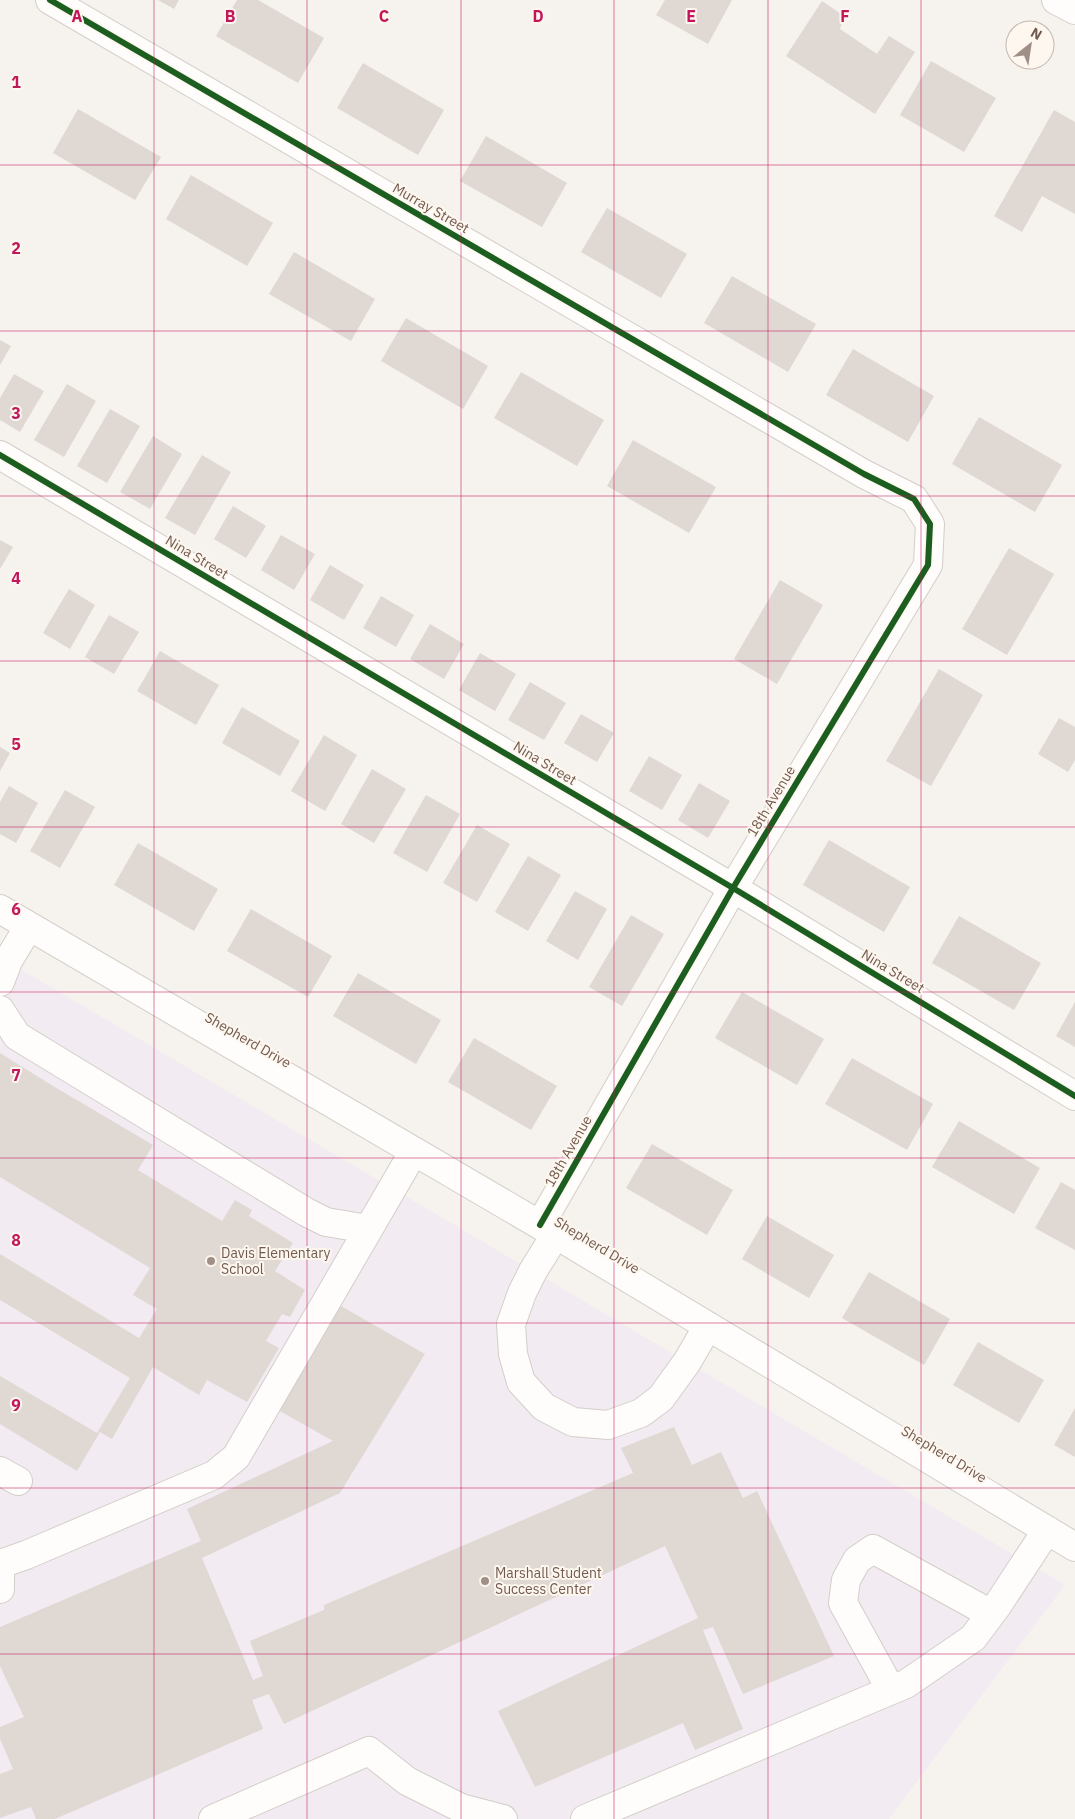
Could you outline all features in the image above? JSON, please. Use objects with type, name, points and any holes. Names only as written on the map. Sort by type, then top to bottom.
[{"type":"street","name":"Murray Street","points":[[50,0],[800,438]]},
{"type":"street","points":[[1056,0],[1075,10]]},
{"type":"street","name":"18th Avenue","points":[[708,1326],[661,1398],[640,1413],[608,1426],[573,1422],[544,1407],[521,1382],[513,1354],[511,1324],[548,1230],[733,888],[928,564],[930,524],[914,498],[864,474],[800,438]]},
{"type":"street","name":"Nina Street","points":[[0,455],[733,888],[1075,1096]]},
{"type":"street","name":"Shepherd Drive","points":[[0,909],[548,1230],[1075,1547]]},
{"type":"street","points":[[0,982],[8,962],[29,926]]},
{"type":"street","points":[[0,1010],[17,1036],[306,1212],[326,1222],[368,1229]]},
{"type":"street","points":[[0,1564],[26,1555],[214,1475],[236,1457],[414,1151]]},
{"type":"street","points":[[585,1819],[906,1684],[973,1638],[1047,1530]]},
{"type":"street","points":[[891,1690],[843,1603],[846,1580],[857,1560],[873,1549],[991,1614]]},
{"type":"street","points":[[0,1570],[0,1589]]},
{"type":"street","points":[[213,1819],[370,1752],[407,1780],[461,1808],[503,1819]]},
{"type":"shaded area","points":[[0,957],[1065,1585],[889,1819],[0,1819]]},
{"type":"building","points":[[158,0],[179,0],[174,9]]},
{"type":"building","points":[[237,0],[258,0],[324,38],[298,83],[216,36]]},
{"type":"building","points":[[665,0],[732,0],[708,44],[656,15]]},
{"type":"building","points":[[822,1],[844,16],[840,29],[877,54],[889,36],[915,52],[875,114],[786,56]]},
{"type":"building","points":[[931,61],[996,98],[964,152],[900,115]]},
{"type":"building","points":[[363,63],[444,110],[418,155],[337,108]]},
{"type":"building","points":[[78,109],[161,157],[135,200],[53,153]]},
{"type":"building","points":[[1054,110],[1075,122],[1075,214],[1042,196],[1022,232],[994,216]]},
{"type":"building","points":[[486,136],[567,183],[542,227],[460,181]]},
{"type":"building","points":[[191,175],[273,223],[247,266],[166,219]]},
{"type":"building","points":[[607,208],[687,254],[661,298],[581,252]]},
{"type":"building","points":[[294,252],[375,299],[351,341],[269,294]]},
{"type":"building","points":[[732,276],[816,324],[788,372],[704,323]]},
{"type":"building","points":[[406,318],[488,366],[463,409],[381,361]]},
{"type":"building","points":[[0,340],[11,346],[0,365]]},
{"type":"building","points":[[853,349],[934,396],[908,442],[826,395]]},
{"type":"building","points":[[521,372],[604,420],[577,466],[494,418]]},
{"type":"building","points":[[14,374],[44,391],[20,432],[0,420],[0,398]]},
{"type":"building","points":[[67,384],[96,401],[64,457],[34,440]]},
{"type":"building","points":[[110,409],[140,426],[107,483],[77,466]]},
{"type":"building","points":[[979,417],[1062,465],[1035,512],[952,464]]},
{"type":"building","points":[[153,436],[182,454],[150,509],[120,492]]},
{"type":"building","points":[[633,440],[716,487],[689,533],[607,486]]},
{"type":"building","points":[[202,455],[231,472],[195,535],[165,518]]},
{"type":"building","points":[[233,506],[266,526],[246,558],[214,539]]},
{"type":"building","points":[[281,535],[315,554],[294,590],[261,570]]},
{"type":"building","points":[[0,540],[13,547],[0,569]]},
{"type":"building","points":[[1009,548],[1054,574],[1007,655],[962,629]]},
{"type":"building","points":[[330,565],[364,585],[344,620],[310,600]]},
{"type":"building","points":[[780,580],[823,605],[777,684],[734,659]]},
{"type":"building","points":[[69,589],[95,605],[70,649],[43,633]]},
{"type":"building","points":[[381,596],[414,615],[396,647],[363,628]]},
{"type":"building","points":[[109,615],[139,632],[114,674],[85,657]]},
{"type":"building","points":[[430,624],[464,644],[444,679],[410,659]]},
{"type":"building","points":[[160,651],[219,685],[196,725],[137,691]]},
{"type":"building","points":[[480,653],[516,674],[495,711],[459,690]]},
{"type":"building","points":[[939,669],[983,695],[931,786],[886,761]]},
{"type":"building","points":[[530,682],[566,703],[544,740],[508,720]]},
{"type":"building","points":[[242,707],[300,741],[280,776],[222,743]]},
{"type":"building","points":[[581,714],[614,733],[597,762],[564,743]]},
{"type":"building","points":[[1059,718],[1075,727],[1075,760],[1068,772],[1038,754]]},
{"type":"building","points":[[324,735],[357,755],[325,811],[291,791]]},
{"type":"building","points":[[0,747],[10,753],[0,771]]},
{"type":"building","points":[[649,756],[682,775],[662,810],[629,791]]},
{"type":"building","points":[[372,769],[406,789],[374,843],[341,824]]},
{"type":"building","points":[[699,783],[730,801],[708,838],[678,820]]},
{"type":"building","points":[[9,786],[38,803],[16,843],[0,834],[0,802]]},
{"type":"building","points":[[65,790],[95,807],[60,868],[30,851]]},
{"type":"building","points":[[426,795],[460,814],[427,872],[393,853]]},
{"type":"building","points":[[477,825],[510,844],[477,902],[443,883]]},
{"type":"building","points":[[829,840],[910,887],[884,932],[803,885]]},
{"type":"building","points":[[138,843],[218,889],[194,931],[114,885]]},
{"type":"building","points":[[528,856],[561,875],[528,931],[495,912]]},
{"type":"building","points":[[575,891],[607,909],[578,960],[546,941]]},
{"type":"building","points":[[251,909],[332,956],[308,997],[227,951]]},
{"type":"building","points":[[631,915],[664,934],[622,1006],[589,987]]},
{"type":"building","points":[[959,916],[1041,963],[1014,1010],[932,963]]},
{"type":"building","points":[[358,973],[441,1020],[416,1064],[333,1016]]},
{"type":"building","points":[[742,992],[824,1039],[797,1085],[715,1038]]},
{"type":"building","points":[[1075,1002],[1075,1047],[1056,1036]]},
{"type":"building","points":[[474,1038],[557,1086],[531,1130],[448,1082]]},
{"type":"building","name":"Davis Elementary School","points":[[0,1053],[153,1145],[138,1170],[222,1221],[235,1200],[252,1210],[249,1216],[293,1243],[275,1271],[305,1290],[290,1317],[282,1314],[266,1341],[279,1348],[247,1402],[207,1380],[199,1395],[153,1367],[112,1439],[100,1432],[77,1471],[0,1424],[0,1376],[97,1433],[130,1378],[0,1300],[0,1254],[139,1338],[157,1309],[133,1295],[150,1268],[0,1177]]},
{"type":"building","points":[[852,1058],[933,1104],[907,1150],[825,1104]]},
{"type":"building","points":[[959,1121],[1040,1168],[1014,1214],[932,1167]]},
{"type":"building","points":[[652,1144],[733,1190],[707,1235],[626,1188]]},
{"type":"building","points":[[1061,1182],[1075,1190],[1075,1250],[1035,1228]]},
{"type":"building","points":[[767,1216],[834,1255],[809,1298],[742,1259]]},
{"type":"building","points":[[869,1272],[950,1319],[924,1365],[842,1318]]},
{"type":"building","name":"Marshall Student Success Center","points":[[334,1302],[425,1354],[340,1493],[202,1558],[253,1680],[263,1676],[250,1641],[324,1610],[324,1605],[633,1473],[621,1448],[674,1427],[692,1465],[721,1452],[743,1498],[757,1491],[834,1656],[743,1694],[713,1627],[703,1630],[743,1729],[695,1750],[683,1723],[535,1787],[498,1711],[698,1618],[665,1546],[284,1724],[269,1694],[252,1700],[263,1729],[55,1819],[36,1819],[31,1807],[0,1818],[0,1774],[13,1769],[0,1739],[0,1727],[24,1717],[0,1666],[0,1627],[201,1541],[187,1509],[333,1441],[278,1410],[326,1330],[321,1326]]},
{"type":"building","points":[[978,1342],[1044,1380],[1019,1423],[953,1385]]},
{"type":"building","points":[[1075,1408],[1075,1457],[1054,1445]]},
{"type":"cycle path","points":[[50,0],[864,474],[914,499],[930,524],[928,565],[733,888],[540,1225]]},
{"type":"cycle path","points":[[0,455],[733,888],[1075,1096]]},
{"type":"place","name":"Davis Elementary School","points":[[211,1261]]},
{"type":"place","name":"Marshall Student Success Center","points":[[485,1581]]}]
